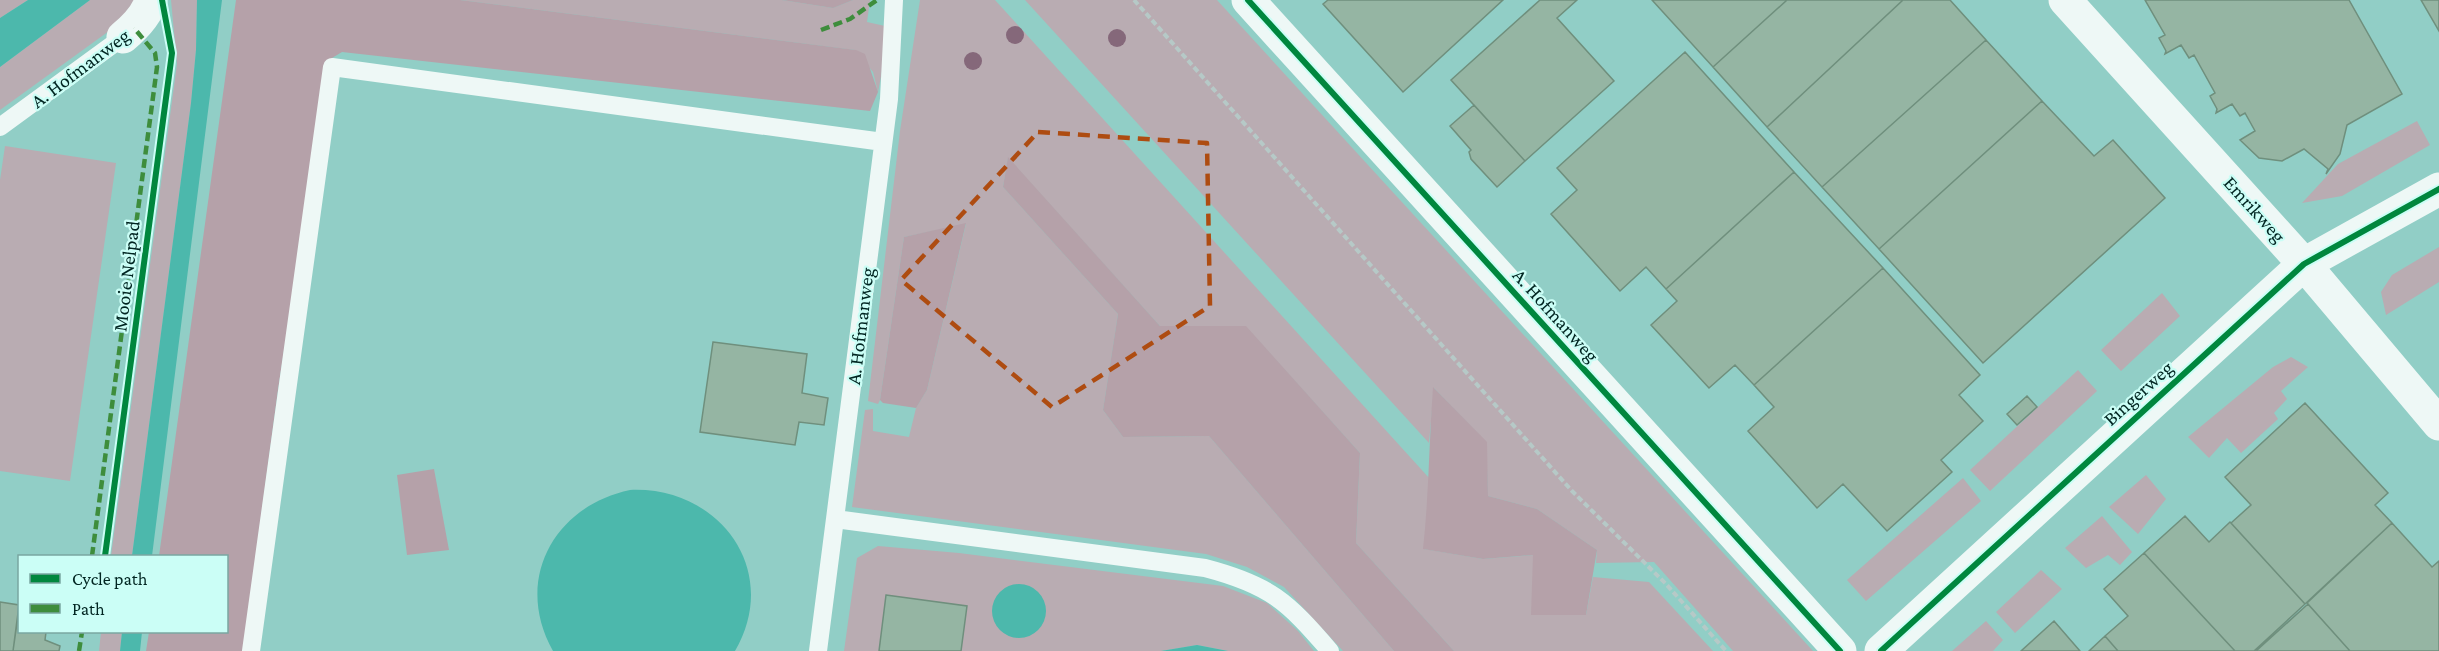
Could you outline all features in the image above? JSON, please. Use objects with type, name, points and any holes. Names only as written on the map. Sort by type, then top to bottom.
[{"type":"street","name":"A. Hofmanweg","points":[[123,37],[134,28],[151,0]]},
{"type":"street","name":"A. Hofmanweg","points":[[1248,0],[1840,651]]},
{"type":"street","name":"Emrikweg","points":[[2065,0],[2304,264],[2439,424]]},
{"type":"street","name":"Bingerweg","points":[[1881,651],[2304,264],[2439,189]]},
{"type":"lane","name":"A. Hofmanweg","points":[[818,651],[889,99],[894,0]]},
{"type":"lane","name":"A. Hofmanweg","points":[[0,127],[123,37]]},
{"type":"lane","points":[[251,651],[332,67],[883,142]]},
{"type":"lane","points":[[835,519],[1214,570],[1254,584],[1274,594],[1292,609],[1330,651]]},
{"type":"path","points":[[1134,0],[1572,491],[1666,584],[1726,651]]},
{"type":"highlighted area","points":[[1038,132],[1207,143],[1210,306],[1052,407],[901,280]]},
{"type":"shaded area","points":[[0,0],[28,0],[0,18]]},
{"type":"shaded area","points":[[28,0],[90,0],[0,67],[0,18]]},
{"type":"shaded area","points":[[90,0],[141,0],[127,18],[0,110],[0,67]]},
{"type":"shaded area","points":[[171,0],[197,0],[196,50],[191,103],[132,555],[111,555],[177,64]]},
{"type":"shaded area","points":[[197,0],[222,0],[152,555],[132,555],[191,103],[196,50]]},
{"type":"shaded area","points":[[236,0],[460,0],[856,50],[865,54],[878,92],[870,111],[342,52],[332,58],[326,75],[278,390],[243,651],[146,651],[149,633],[228,633],[228,555],[159,555]]},
{"type":"shaded area","points":[[460,0],[782,0],[833,8],[853,0],[870,0],[867,22],[885,26],[884,61],[878,92],[873,72],[855,50]]},
{"type":"shaded area","points":[[782,0],[853,0],[833,8]]},
{"type":"shaded area","points":[[920,0],[995,0],[1430,479],[1424,549],[1483,559],[1534,555],[1532,615],[1586,615],[1593,577],[1649,582],[1713,651],[1454,651],[1356,543],[1360,453],[1246,327],[1160,326],[1008,158],[1003,187],[1118,314],[1103,410],[1123,437],[1209,436],[1394,651],[1343,651],[1284,587],[1247,567],[1206,554],[852,507],[865,410],[873,409],[873,431],[909,437],[916,408],[927,390],[966,224],[904,237],[880,400],[878,404],[868,401],[900,131]]},
{"type":"shaded area","points":[[1025,0],[1217,0],[1813,651],[1733,651],[1654,562],[1596,563],[1597,550],[1537,509],[1488,496],[1486,442],[1434,388],[1429,443]]},
{"type":"shaded area","points":[[2417,121],[2430,145],[2342,196],[2302,203],[2338,164]]},
{"type":"shaded area","points":[[5,146],[116,163],[70,481],[0,471],[0,180]]},
{"type":"shaded area","points":[[1008,157],[1160,326],[1246,326],[1360,453],[1356,543],[1454,651],[1394,651],[1209,436],[1123,437],[1103,410],[1118,314],[1003,187]]},
{"type":"shaded area","points":[[966,223],[927,390],[916,408],[883,403],[880,400],[904,237]]},
{"type":"shaded area","points":[[2439,247],[2439,282],[2386,315],[2381,292],[2392,275]]},
{"type":"shaded area","points":[[2162,293],[2180,316],[2121,371],[2101,350]]},
{"type":"shaded area","points":[[2291,357],[2308,367],[2281,391],[2287,399],[2274,413],[2278,419],[2241,453],[2227,438],[2209,458],[2188,437],[2273,367]]},
{"type":"shaded area","points":[[2078,370],[2097,391],[1990,491],[1970,470]]},
{"type":"shaded area","points":[[1433,387],[1487,442],[1488,496],[1537,509],[1597,550],[1586,615],[1531,615],[1533,555],[1483,559],[1423,549]]},
{"type":"shaded area","points":[[434,469],[449,550],[407,555],[397,475]]},
{"type":"shaded area","points":[[2146,475],[2166,499],[2138,534],[2109,507]]},
{"type":"shaded area","points":[[1963,478],[1981,501],[1866,601],[1847,580]]},
{"type":"shaded area","points":[[630,490],[662,492],[691,502],[715,518],[734,539],[746,563],[751,591],[748,621],[735,651],[553,651],[542,624],[537,598],[540,573],[548,550],[562,529],[580,512],[603,499]]},
{"type":"shaded area","points":[[2102,516],[2132,552],[2120,565],[2108,555],[2086,568],[2065,548]]},
{"type":"shaded area","points":[[878,546],[959,553],[1223,586],[1267,603],[1298,631],[1314,651],[1228,651],[1197,645],[1161,651],[844,651],[857,558]]},
{"type":"shaded area","points":[[2041,570],[2062,589],[2015,633],[1996,612]]},
{"type":"shaded area","points":[[1019,584],[1029,586],[1038,592],[1044,601],[1046,611],[1044,621],[1038,630],[1029,636],[1019,638],[1009,636],[1000,630],[994,621],[992,611],[994,601],[1000,592],[1009,586]]},
{"type":"shaded area","points":[[1986,621],[2003,640],[1993,651],[1952,651]]},
{"type":"shaded area","points":[[101,633],[122,633],[120,651],[99,651]]},
{"type":"shaded area","points":[[122,633],[142,633],[140,651],[120,651]]},
{"type":"shaded area","points":[[1197,645],[1228,651],[1161,651]]},
{"type":"building","points":[[1328,0],[1503,0],[1403,92],[1323,4]]},
{"type":"building","points":[[1540,0],[1577,0],[1557,18],[1614,81],[1525,161],[1451,80]]},
{"type":"building","points":[[1652,0],[1787,0],[1713,67]]},
{"type":"building","points":[[1787,0],[1903,0],[1767,127],[1713,67]]},
{"type":"building","points":[[1903,0],[1950,0],[1986,40],[1822,187],[1767,127]]},
{"type":"building","points":[[2145,0],[2349,0],[2402,94],[2347,125],[2340,154],[2326,174],[2328,169],[2304,149],[2282,161],[2259,158],[2240,140],[2255,131],[2245,113],[2240,116],[2232,104],[2216,113],[2217,109],[2210,96],[2215,93],[2194,55],[2189,58],[2181,45],[2165,54],[2166,51],[2159,38],[2165,35]]},
{"type":"building","points":[[2421,0],[2439,0],[2439,31]]},
{"type":"building","points":[[1986,40],[2042,101],[1879,249],[1822,187]]},
{"type":"building","points":[[1685,52],[1794,172],[1666,289],[1646,267],[1620,291],[1551,214],[1577,190],[1557,168]]},
{"type":"building","points":[[2042,101],[2094,156],[2113,140],[2165,198],[1983,363],[1879,249]]},
{"type":"building","points":[[1474,105],[1525,161],[1497,187],[1471,159],[1469,152],[1471,150],[1450,126]]},
{"type":"building","points":[[1794,172],[1883,268],[1754,385],[1735,365],[1709,388],[1651,325],[1677,301],[1666,289]]},
{"type":"building","points":[[1883,268],[1980,375],[1959,395],[1983,421],[1941,460],[1952,472],[1887,531],[1843,484],[1817,508],[1748,431],[1774,407],[1754,385]]},
{"type":"building","points":[[713,342],[807,354],[802,393],[828,398],[824,425],[799,422],[795,445],[700,432]]},
{"type":"building","points":[[2027,396],[2037,407],[2017,425],[2007,414]]},
{"type":"building","points":[[2305,403],[2388,493],[2375,505],[2392,523],[2305,604],[2231,523],[2251,505],[2225,477]]},
{"type":"building","points":[[2185,516],[2209,542],[2230,522],[2305,604],[2254,651],[2235,651],[2144,553]]},
{"type":"building","points":[[2392,523],[2432,567],[2439,561],[2439,651],[2350,651],[2307,603]]},
{"type":"building","points":[[2144,553],[2235,651],[2118,651],[2105,636],[2128,616],[2104,589]]},
{"type":"building","points":[[886,595],[967,606],[961,651],[879,651]]},
{"type":"building","points":[[0,602],[18,605],[13,651],[0,651]]},
{"type":"building","points":[[2308,604],[2350,651],[2256,651]]},
{"type":"building","points":[[18,616],[18,633],[46,633],[45,640],[60,646],[59,651],[13,651]]},
{"type":"building","points":[[2054,621],[2080,651],[2021,651]]},
{"type":"building","points":[[2105,636],[2118,651],[2089,651]]},
{"type":"marked path","points":[[821,30],[850,19],[877,0]]},
{"type":"marked path","points":[[92,555],[157,67],[155,53],[134,28]]},
{"type":"marked path","points":[[79,651],[82,633]]},
{"type":"cycle path","name":"Mooie Nelpad","points":[[105,555],[172,53],[162,0]]},
{"type":"cycle path","points":[[1248,0],[1840,651]]},
{"type":"cycle path","points":[[1881,651],[2304,264],[2439,189]]}]
